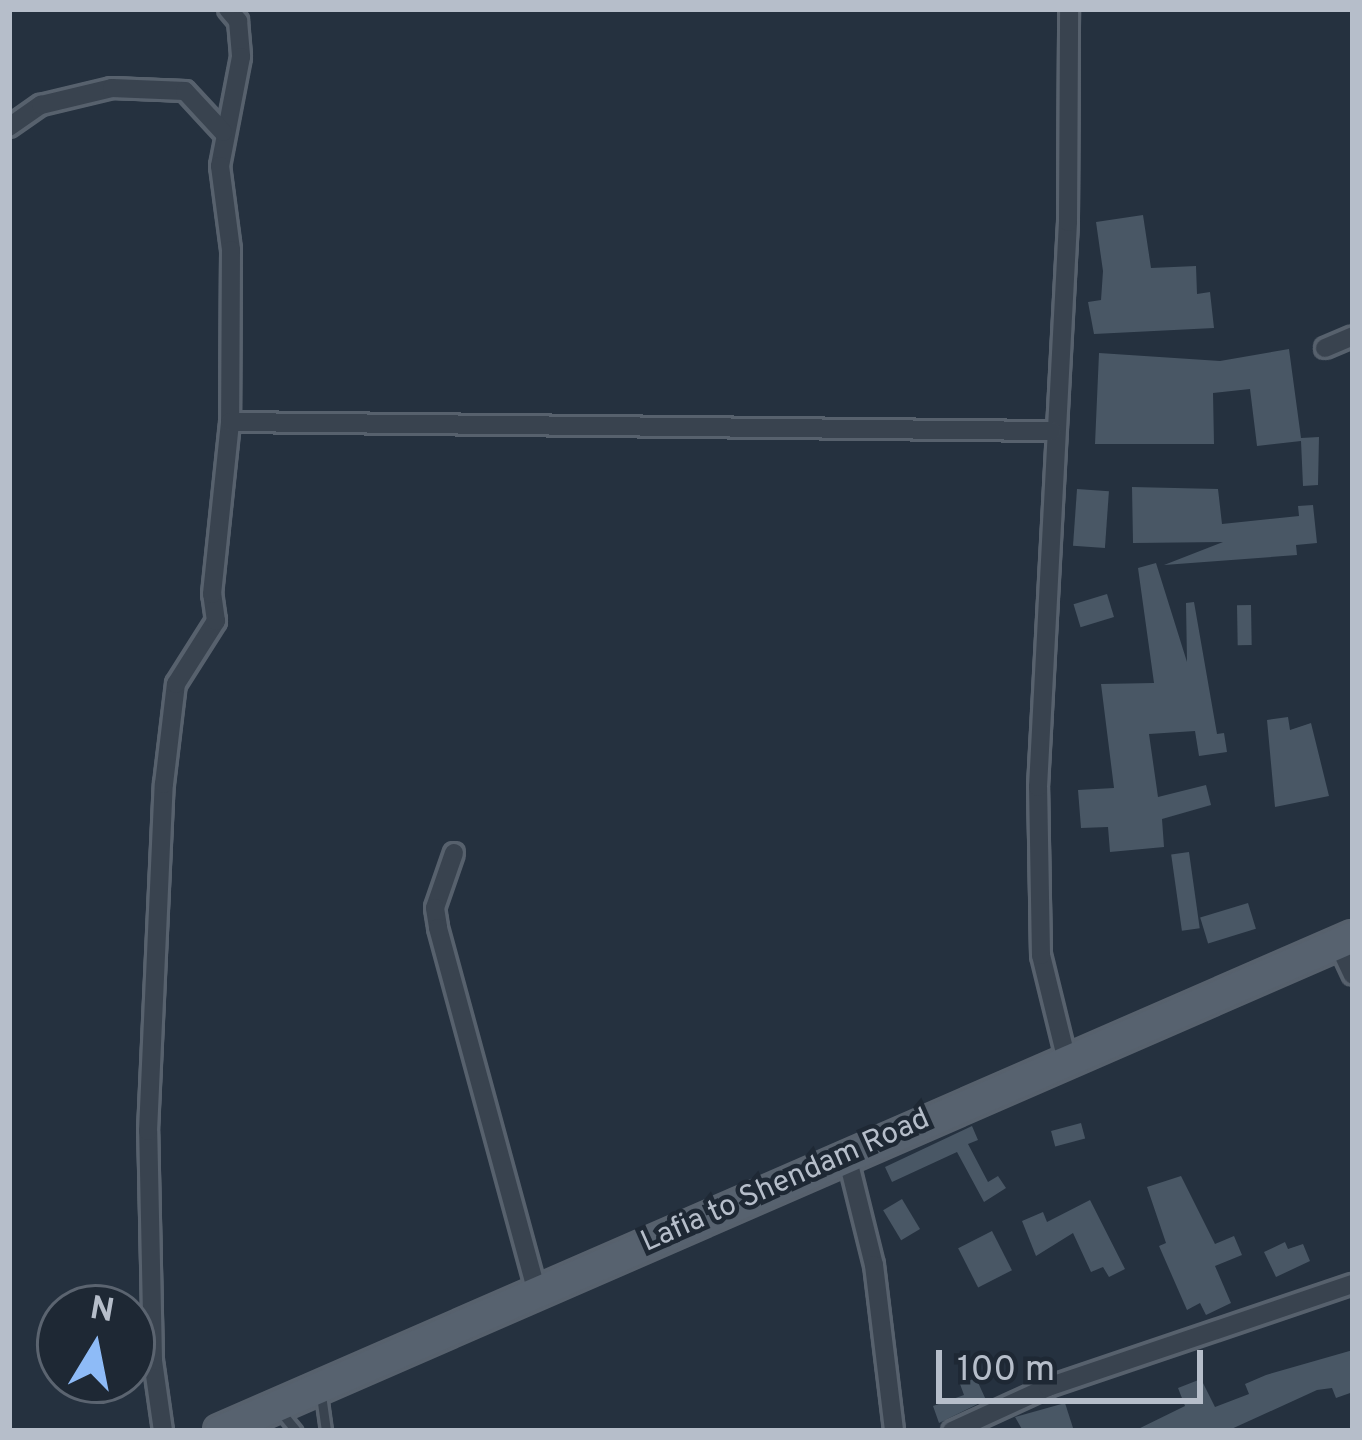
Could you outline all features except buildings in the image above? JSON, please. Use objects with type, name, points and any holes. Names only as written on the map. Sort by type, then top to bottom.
[{"type":"main road","name":"Lafia to Shendam Road","points":[[220,1431],[286,1419],[320,1387],[846,1152],[1346,940]]},
{"type":"street","points":[[1067,1061],[1041,955],[1040,643],[1068,222],[1070,9]]},
{"type":"street","points":[[163,1431],[148,1179],[164,784],[176,684],[216,621],[212,594],[230,422],[223,132],[239,79],[237,13]]},
{"type":"street","points":[[9,127],[41,106],[112,88],[185,91],[223,132]]},
{"type":"street","points":[[1325,348],[1353,336]]},
{"type":"street","points":[[230,422],[1052,431]]},
{"type":"street","points":[[454,853],[436,908],[438,928],[537,1292]]},
{"type":"street","points":[[1346,940],[1353,975]]},
{"type":"street","points":[[846,1152],[874,1265],[894,1431]]},
{"type":"street","points":[[952,1431],[1048,1387],[1353,1285]]},
{"type":"lane","points":[[320,1387],[326,1431]]}]
